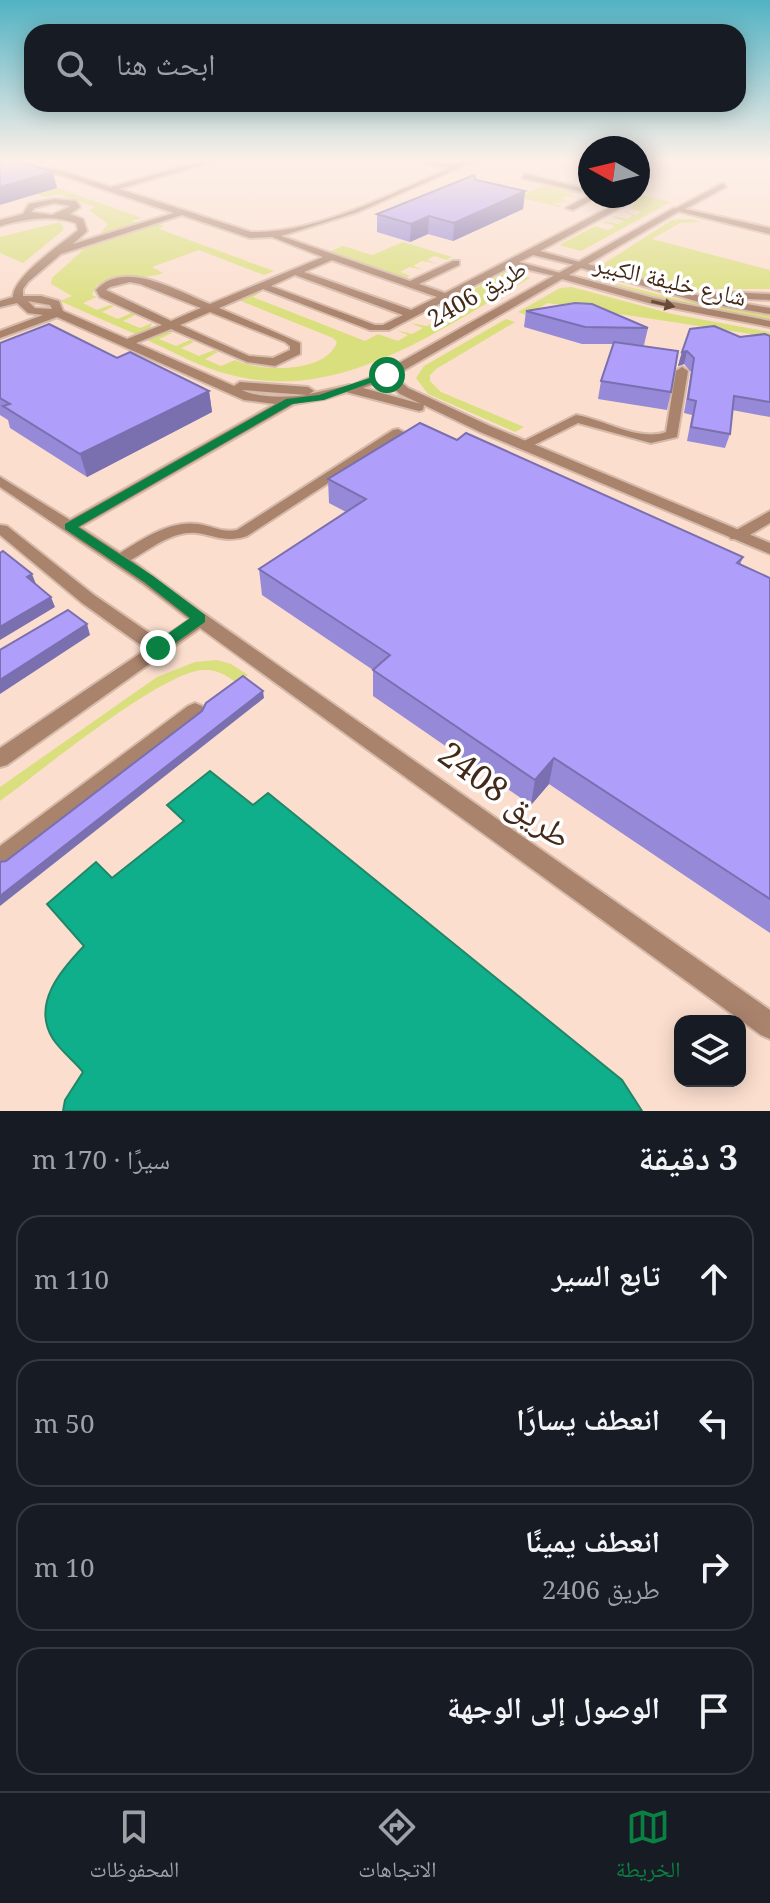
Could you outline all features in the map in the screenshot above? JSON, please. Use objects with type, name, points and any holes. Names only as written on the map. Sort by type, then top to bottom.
[{"type":"street","points":[[27,211],[29,215]]},
{"type":"street","points":[[0,223],[29,215],[48,217],[72,211]]},
{"type":"street","points":[[175,211],[250,235],[274,236],[300,230],[348,211]]},
{"type":"street","points":[[263,286],[377,329],[390,327],[610,211]]},
{"type":"street","name":"طريق 2406","points":[[289,401],[320,398],[387,375],[676,211]]},
{"type":"street","points":[[681,211],[770,231]]},
{"type":"street","points":[[58,252],[181,213]]},
{"type":"street","points":[[64,215],[80,221],[83,228],[18,289],[18,298],[32,311],[58,313],[248,397],[289,401]]},
{"type":"street","points":[[274,236],[447,297]]},
{"type":"street","name":"شارع خليفة الكبير","points":[[533,252],[699,299],[770,311]]},
{"type":"street","points":[[128,343],[330,257]]},
{"type":"street","points":[[411,284],[456,263]]},
{"type":"street","name":"شارع خليفة الكبير","points":[[513,263],[668,305],[770,324]]},
{"type":"street","points":[[295,272],[414,315]]},
{"type":"street","points":[[117,281],[142,281],[211,308],[289,340],[296,345],[296,352],[275,362],[260,362],[104,295],[101,290],[117,281]]},
{"type":"street","points":[[699,299],[729,295],[770,297]]},
{"type":"street","points":[[0,304],[18,298]]},
{"type":"street","points":[[0,335],[58,313]]},
{"type":"street","points":[[523,445],[576,419],[650,439],[669,437],[682,371]]},
{"type":"street","points":[[387,375],[404,391],[485,429],[770,549]]},
{"type":"street","points":[[218,384],[334,393]]},
{"type":"street","points":[[350,389],[485,429]]},
{"type":"street","points":[[69,527],[289,401]]},
{"type":"street","points":[[120,560],[180,529],[198,528],[221,537],[242,533],[398,433]]},
{"type":"street","name":"طريق 2408","points":[[0,481],[120,560],[770,1026]]},
{"type":"street","points":[[737,536],[770,516]]},
{"type":"street","points":[[2,529],[80,604],[158,648]]},
{"type":"street","points":[[0,759],[200,619]]},
{"type":"street","points":[[0,859],[195,711]]},
{"type":"shaded area","points":[[90,211],[122,211],[142,218],[132,221],[137,223],[98,236],[108,224]]},
{"type":"shaded area","points":[[623,211],[636,215],[641,212],[638,211],[655,211],[581,251],[559,245],[595,226],[608,230],[615,226],[605,221],[618,224],[624,221],[612,217],[627,219],[633,216]]},
{"type":"shaded area","points":[[672,220],[701,222],[680,223],[652,239],[770,270],[770,289],[681,289],[605,267],[605,263]]},
{"type":"shaded area","points":[[60,222],[64,229],[23,263],[0,253],[0,237]]},
{"type":"shaded area","points":[[158,224],[164,226],[159,229],[274,271],[264,275],[199,250],[152,267],[163,273],[155,276],[113,279],[96,286],[92,295],[97,297],[83,303],[97,310],[114,306],[102,312],[118,319],[131,313],[135,315],[123,321],[140,328],[152,323],[150,328],[135,334],[60,301],[72,296],[51,284],[52,278],[84,249]]},
{"type":"shaded area","points":[[403,242],[452,257],[446,260],[434,256],[427,260],[438,264],[422,261],[413,266],[424,270],[409,267],[400,272],[410,276],[404,279],[326,253],[343,246],[372,255]]},
{"type":"shaded area","points":[[506,272],[530,278],[424,339],[388,356],[350,370],[311,379],[272,381],[231,375],[198,364],[147,340],[167,331],[172,333],[159,339],[176,346],[190,340],[194,342],[181,348],[199,356],[214,350],[218,352],[205,359],[221,366],[235,360],[260,367],[291,368],[320,360],[337,342],[236,299],[257,290],[261,292],[253,297],[365,341],[378,334],[398,341],[408,335],[396,330],[412,334],[423,328],[410,323],[427,326],[437,320],[425,315],[442,318],[451,312],[439,307],[455,310],[465,304],[453,300]]},
{"type":"shaded area","points":[[582,275],[677,299],[770,316],[770,321],[676,303]]},
{"type":"shaded area","points":[[572,287],[672,314],[770,332],[770,337],[548,303],[526,315],[518,312],[560,288]]},
{"type":"shaded area","points":[[506,319],[515,322],[436,369],[430,375],[430,381],[441,392],[524,427],[515,432],[428,394],[416,378],[424,366]]},
{"type":"shaded area","points":[[217,660],[231,664],[248,675],[237,683],[221,673],[203,670],[159,687],[101,725],[0,801],[0,787],[157,677],[195,662]]},
{"type":"shaded area","points":[[210,771],[253,805],[268,793],[622,1080],[642,1111],[63,1111],[65,1100],[83,1072],[53,1039],[45,1013],[58,977],[84,946],[47,904],[96,862],[112,878],[184,821],[167,805]]},
{"type":"building","points":[[385,211],[481,211],[454,223],[429,216],[411,224],[377,214]]},
{"type":"building","points":[[575,303],[592,304],[648,328],[585,327],[526,311]]},
{"type":"building","points":[[49,324],[117,358],[130,352],[209,391],[80,454],[3,406],[10,404],[0,398],[0,343]]},
{"type":"building","points":[[714,326],[740,337],[770,336],[770,402],[734,396],[730,434],[691,427],[696,401],[688,399],[694,358],[687,351],[682,352],[690,329]]},
{"type":"building","points":[[614,342],[678,351],[671,392],[601,381]]},
{"type":"building","points":[[420,423],[457,440],[466,433],[743,557],[737,563],[770,578],[770,899],[554,758],[535,780],[373,670],[390,655],[259,569],[366,499],[328,479]]},
{"type":"building","points":[[3,551],[32,574],[27,577],[51,597],[0,627],[0,553]]},
{"type":"building","points":[[68,610],[87,624],[0,680],[0,650]]},
{"type":"building","points":[[243,676],[263,691],[0,896],[0,862],[6,861],[202,711],[206,703]]},
{"type":"route","points":[[158,648],[200,619],[148,579],[69,527],[289,401],[320,398],[387,375]]}]
